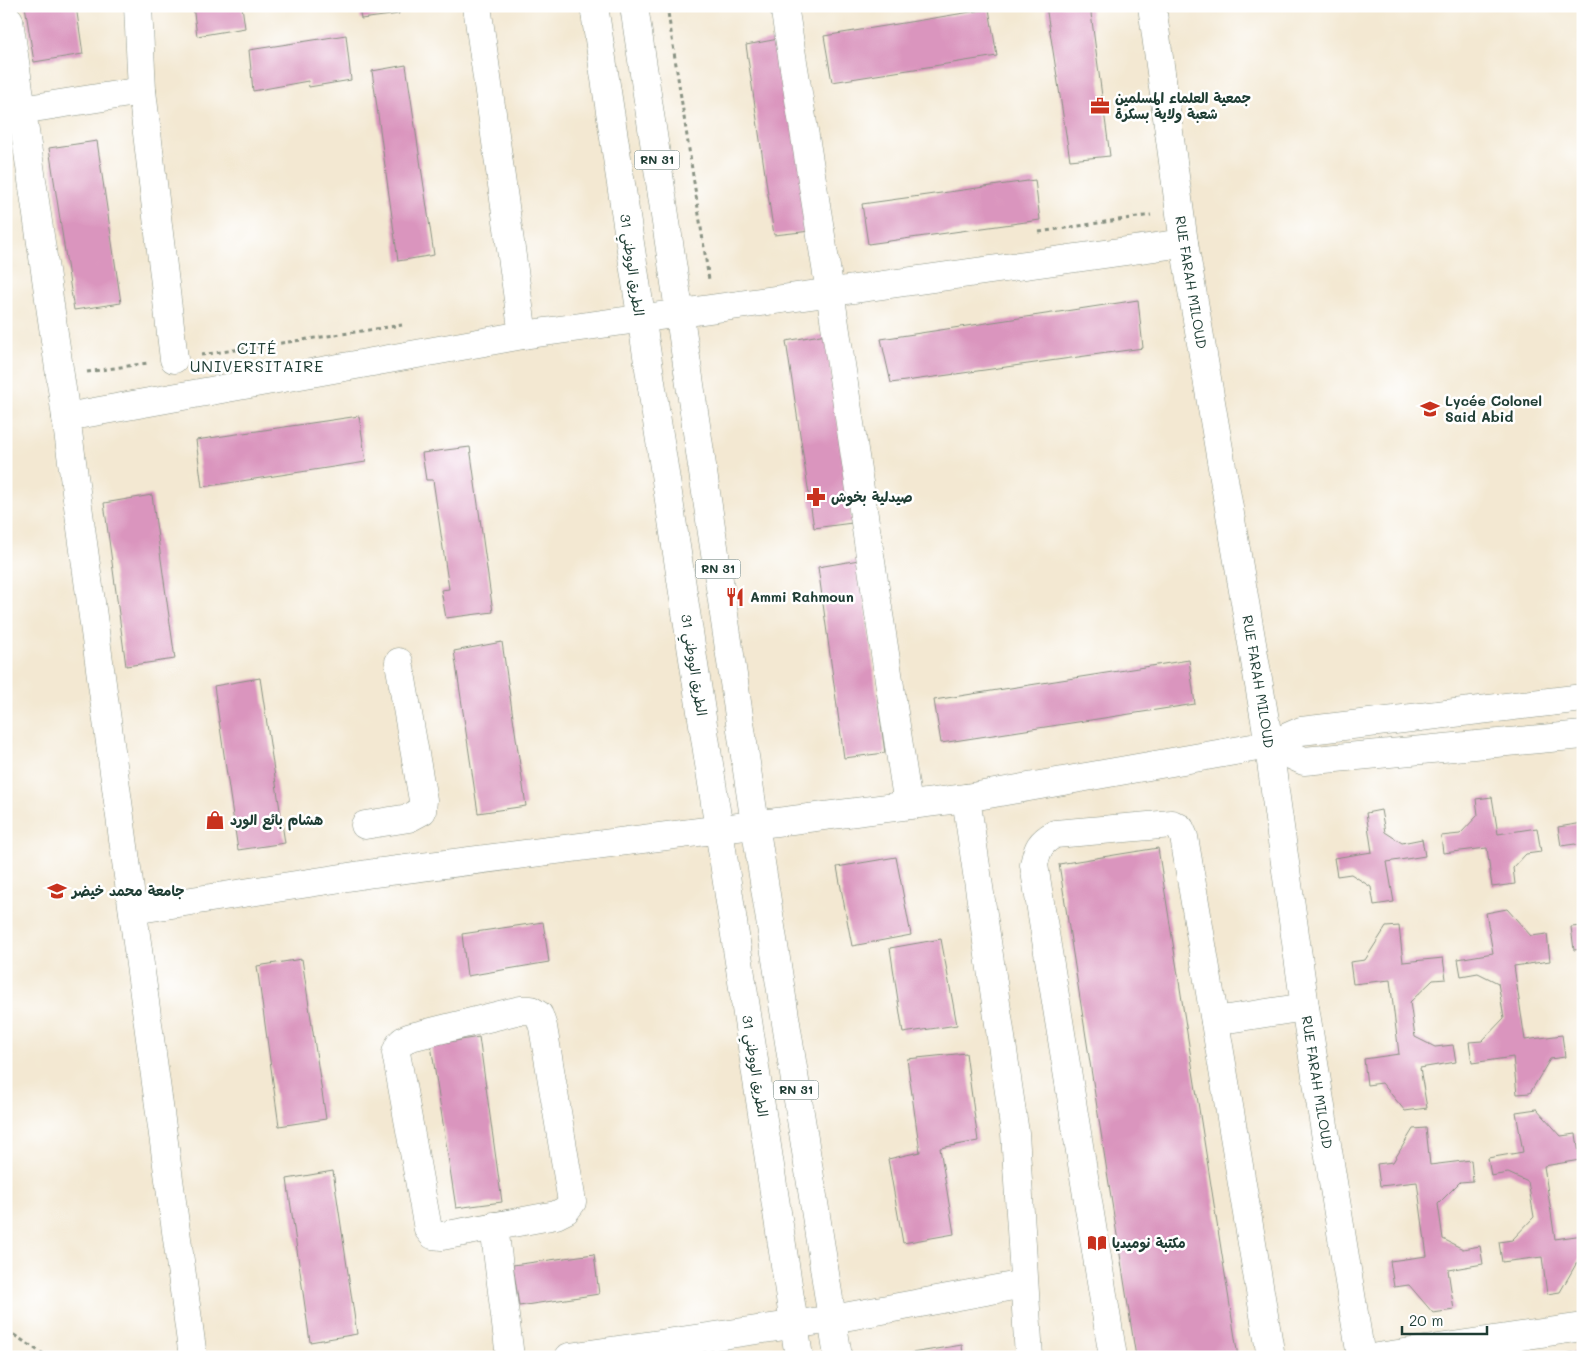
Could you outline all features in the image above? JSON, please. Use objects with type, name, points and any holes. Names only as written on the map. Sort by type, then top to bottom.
[{"type":"street","points":[[138,6],[142,91],[174,359]]},
{"type":"street","points":[[477,6],[523,335]]},
{"type":"street","name":"الطريق الووطني 31","points":[[594,6],[799,1357]]},
{"type":"street","name":"RN 31","points":[[634,6],[755,824],[838,1357]]},
{"type":"street","points":[[784,6],[830,292],[908,806]]},
{"type":"street","name":"RUE FARAH MILOUD","points":[[1152,6],[1184,243],[1269,745],[1305,1007],[1361,1357]]},
{"type":"street","points":[[7,15],[66,417],[193,1357]]},
{"type":"street","points":[[21,110],[142,91]]},
{"type":"street","points":[[66,417],[523,335],[1184,243]]},
{"type":"street","points":[[365,825],[409,818],[422,811],[423,800],[399,662]]},
{"type":"street","points":[[133,910],[374,873],[966,798],[1269,745],[1301,730],[1583,698]]},
{"type":"street","points":[[1269,745],[1304,761],[1583,735]]},
{"type":"street","points":[[966,798],[1014,1133],[1029,1357]]},
{"type":"street","points":[[1113,1357],[1034,865],[1037,849],[1045,839],[1055,834],[1159,824],[1172,824],[1180,828],[1184,837],[1271,1357]]},
{"type":"street","points":[[1215,1021],[1305,1007]]},
{"type":"street","points":[[520,1010],[531,1010],[539,1015],[542,1027],[572,1202],[566,1210],[556,1215],[494,1226],[442,1236],[432,1235],[428,1229],[396,1053],[403,1040],[411,1037],[520,1010]]},
{"type":"street","points":[[494,1226],[510,1357]]},
{"type":"street","points":[[569,1357],[833,1319],[1024,1284]]},
{"type":"street","points":[[1377,1357],[1583,1327]]},
{"type":"path","points":[[667,6],[710,281],[719,280]]},
{"type":"path","points":[[1037,232],[1154,215]]},
{"type":"path","points":[[86,372],[406,325]]},
{"type":"path","points":[[6,1336],[14,1335],[48,1357]]},
{"type":"building","points":[[25,6],[76,6],[83,54],[34,62]]},
{"type":"building","points":[[193,6],[242,6],[245,28],[197,36]]},
{"type":"building","points":[[359,6],[398,6],[399,14],[361,19]]},
{"type":"building","points":[[1046,6],[1090,6],[1110,156],[1070,160]]},
{"type":"building","points":[[989,9],[997,56],[832,82],[824,36]]},
{"type":"building","points":[[346,35],[351,80],[309,87],[308,81],[253,91],[249,50]]},
{"type":"building","points":[[784,38],[811,231],[774,235],[746,45]]},
{"type":"building","points":[[406,65],[434,255],[398,261],[372,71]]},
{"type":"building","points":[[97,141],[121,303],[74,310],[49,148]]},
{"type":"building","points":[[1035,180],[1040,220],[868,244],[862,204]]},
{"type":"building","points":[[1138,300],[1143,348],[891,383],[881,339]]},
{"type":"building","points":[[826,334],[852,523],[814,528],[786,341]]},
{"type":"building","points":[[359,416],[366,462],[202,487],[196,440]]},
{"type":"building","points":[[470,447],[493,612],[446,618],[441,590],[449,589],[433,480],[426,480],[422,453]]},
{"type":"building","points":[[152,495],[175,659],[126,666],[104,503]]},
{"type":"building","points":[[859,560],[885,753],[844,758],[818,567]]},
{"type":"building","points":[[502,642],[526,806],[478,813],[454,651]]},
{"type":"building","points":[[1189,660],[1195,704],[941,743],[934,700]]},
{"type":"building","points":[[260,678],[285,843],[238,850],[214,686]]},
{"type":"building","points":[[1492,797],[1498,834],[1537,828],[1541,852],[1526,854],[1513,868],[1515,884],[1492,887],[1487,848],[1443,853],[1441,836],[1460,834],[1478,815],[1476,799]]},
{"type":"building","points":[[1381,810],[1385,832],[1402,843],[1422,839],[1425,856],[1387,862],[1394,902],[1374,905],[1371,887],[1351,874],[1337,876],[1334,858],[1372,852],[1366,813]]},
{"type":"building","points":[[1583,823],[1583,849],[1575,844],[1561,846],[1558,827]]},
{"type":"building","points":[[1158,848],[1238,1357],[1136,1357],[1059,864]]},
{"type":"building","points":[[896,857],[911,935],[852,946],[837,867]]},
{"type":"building","points":[[1507,909],[1531,936],[1547,934],[1550,961],[1514,966],[1525,1040],[1562,1035],[1565,1057],[1550,1059],[1530,1093],[1517,1094],[1513,1057],[1472,1063],[1469,1042],[1482,1041],[1504,1018],[1498,983],[1478,973],[1461,976],[1458,959],[1493,953],[1486,913]]},
{"type":"building","points":[[543,922],[549,962],[467,976],[462,934]]},
{"type":"building","points":[[1399,926],[1403,962],[1443,958],[1446,979],[1433,980],[1410,1002],[1415,1037],[1435,1047],[1453,1045],[1456,1062],[1420,1068],[1427,1108],[1405,1111],[1382,1083],[1367,1085],[1364,1059],[1399,1054],[1390,980],[1353,984],[1350,962],[1365,960],[1386,927]]},
{"type":"building","points":[[1583,926],[1583,949],[1574,950],[1571,927]]},
{"type":"building","points":[[941,939],[957,1025],[903,1033],[890,948]]},
{"type":"building","points":[[302,959],[326,1119],[279,1126],[257,966]]},
{"type":"building","points":[[479,1037],[502,1202],[456,1208],[431,1045]]},
{"type":"building","points":[[966,1053],[978,1141],[940,1148],[954,1234],[903,1243],[888,1159],[920,1152],[907,1059]]},
{"type":"building","points":[[1537,1109],[1561,1136],[1576,1134],[1580,1160],[1544,1166],[1555,1239],[1583,1235],[1583,1259],[1579,1259],[1560,1292],[1547,1294],[1542,1257],[1502,1262],[1499,1242],[1512,1240],[1534,1217],[1528,1182],[1508,1173],[1491,1176],[1488,1158],[1523,1152],[1516,1112]]},
{"type":"building","points":[[1426,1128],[1430,1165],[1471,1160],[1473,1181],[1460,1182],[1438,1204],[1443,1239],[1463,1249],[1480,1246],[1483,1264],[1448,1270],[1454,1310],[1433,1313],[1409,1285],[1394,1287],[1390,1261],[1427,1256],[1417,1182],[1380,1186],[1377,1164],[1393,1162],[1413,1129]]},
{"type":"building","points":[[333,1171],[357,1334],[310,1342],[287,1179]]},
{"type":"building","points":[[594,1254],[599,1294],[519,1306],[513,1265]]},
{"type":"building","points":[[962,1345],[963,1357],[912,1357],[912,1353]]},
{"type":"building","points":[[1583,1351],[1583,1357],[1549,1357],[1549,1356]]},
{"type":"place","name":"جمعية العلماء المسلمين شعبة ولاية بسكرة","points":[[1100,106]]},
{"type":"place","name":"Lycée Colonel Said Abid","points":[[1430,409]]},
{"type":"place","name":"صيدلية بخوش","points":[[816,497]]},
{"type":"place","name":"Ammi Rahmoun","points":[[735,597]]},
{"type":"place","name":"هشام بائع الورد","points":[[215,820]]},
{"type":"place","name":"جامعة محمد خيضر","points":[[57,891]]},
{"type":"place","name":"مكتبة نوميديا","points":[[1097,1243]]},
{"type":"district","name":"CITÉ UNIVERSITAIRE","points":[[257,357]]}]
